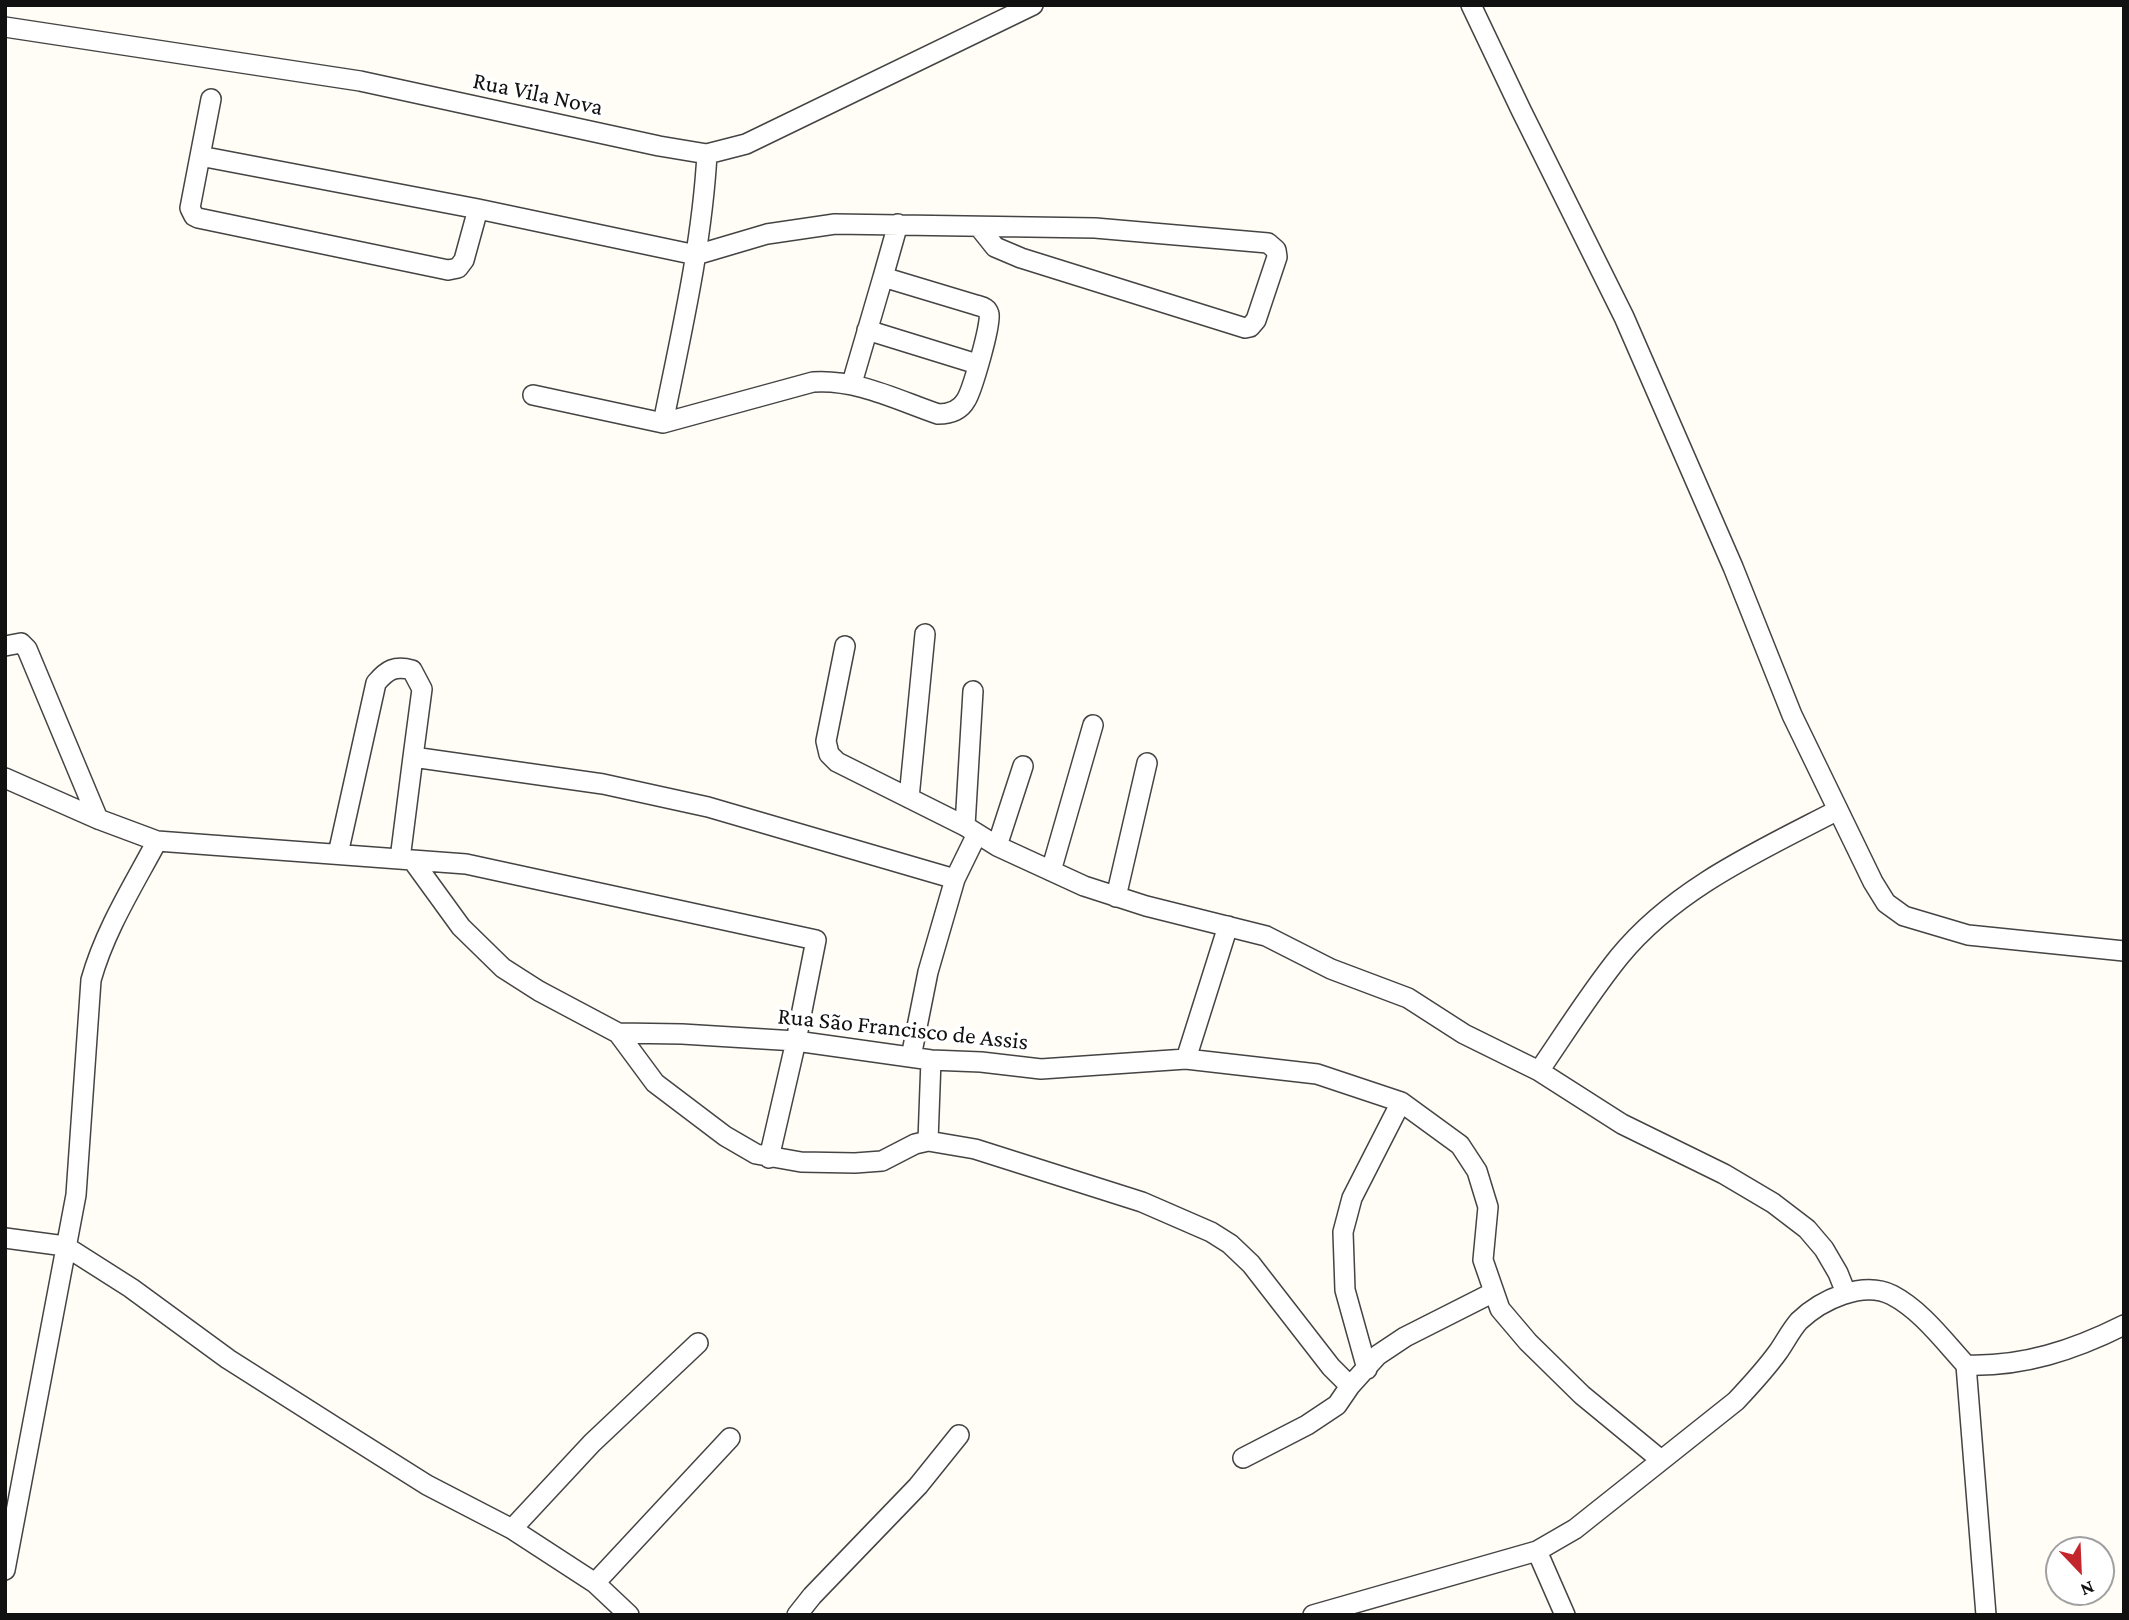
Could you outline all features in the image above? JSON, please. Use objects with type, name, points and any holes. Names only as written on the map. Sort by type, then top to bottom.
[{"type":"street","name":"Rua Vila Nova","points":[[5,27],[360,81],[707,154],[746,144],[779,129],[1033,5]]},
{"type":"street","points":[[1471,5],[1624,317],[1733,567],[1792,715],[1886,903],[1904,916],[1968,935],[2124,951]]},
{"type":"street","points":[[211,99],[190,208],[198,218],[448,270],[458,268],[464,260],[478,209]]},
{"type":"street","points":[[663,423],[696,255],[705,199],[707,154]]},
{"type":"street","points":[[200,156],[478,209],[696,255],[767,234],[835,224],[898,224],[1094,228],[1268,243],[1276,250],[1277,257],[1256,320],[1250,327],[1245,328],[1021,258],[996,247],[979,227]]},
{"type":"street","points":[[852,383],[898,224]]},
{"type":"street","points":[[533,395],[663,423],[813,383],[833,381],[852,383],[938,414],[950,414],[966,400],[990,320],[985,308],[883,276]]},
{"type":"street","points":[[867,330],[977,364]]},
{"type":"street","points":[[909,798],[925,634]]},
{"type":"street","points":[[5,646],[22,643],[27,649],[99,819]]},
{"type":"street","points":[[845,646],[832,699],[826,748],[837,762],[1051,871],[1116,897],[1266,936],[1331,969],[1408,998],[1464,1034],[1539,1071],[1622,1124],[1724,1174],[1773,1203],[1807,1229],[1824,1249],[1846,1293]]},
{"type":"street","points":[[338,854],[376,683],[385,672],[393,668],[404,668],[412,670],[422,689],[413,757],[406,860]]},
{"type":"street","points":[[911,1057],[928,972],[971,830],[973,691]]},
{"type":"street","points":[[1051,871],[1093,725]]},
{"type":"street","points":[[413,757],[603,784],[708,807],[955,879]]},
{"type":"street","points":[[1116,897],[1147,762]]},
{"type":"street","points":[[998,846],[1023,766]]},
{"type":"street","points":[[5,778],[157,841],[466,864],[816,940],[769,1158]]},
{"type":"street","points":[[1539,1071],[1619,957],[1655,920],[1728,868],[1838,810]]},
{"type":"street","points":[[5,1570],[77,1182],[91,980],[111,928],[157,841]]},
{"type":"street","name":"Rua São Francisco de Assis","points":[[406,860],[461,927],[503,968],[539,992],[618,1033],[796,1041],[931,1060],[982,1062],[1041,1069],[1186,1059],[1317,1074],[1401,1102],[1460,1145],[1477,1171],[1488,1207],[1483,1260],[1500,1309],[1528,1342],[1582,1395],[1661,1460]]},
{"type":"street","points":[[1186,1059],[1228,926]]},
{"type":"street","points":[[618,1033],[655,1083],[725,1136],[756,1154],[801,1162],[855,1163],[882,1161],[915,1144],[928,1141],[975,1149],[1064,1175],[1142,1202],[1211,1232],[1230,1244],[1251,1264],[1331,1367],[1350,1386]]},
{"type":"street","points":[[928,1141],[931,1060]]},
{"type":"street","points":[[1367,1369],[1345,1290],[1343,1232],[1352,1198],[1401,1102]]},
{"type":"street","points":[[5,1238],[65,1246],[131,1288],[229,1359],[346,1434],[427,1485],[512,1529],[595,1583],[629,1615]]},
{"type":"street","points":[[1313,1615],[1537,1551],[1575,1529],[1736,1401],[1759,1376],[1799,1322],[1821,1305],[1846,1293],[1876,1290],[1899,1299],[1916,1312],[1966,1365],[1986,1615]]},
{"type":"street","points":[[1243,1458],[1307,1425],[1337,1405],[1378,1355],[1405,1337],[1494,1292]]},
{"type":"street","points":[[1966,1365],[1989,1366],[2059,1353],[2124,1325]]},
{"type":"street","points":[[512,1529],[593,1443],[698,1343]]},
{"type":"street","points":[[797,1615],[918,1486],[959,1435]]},
{"type":"street","points":[[595,1583],[730,1438]]},
{"type":"street","points":[[1537,1551],[1565,1615]]}]
